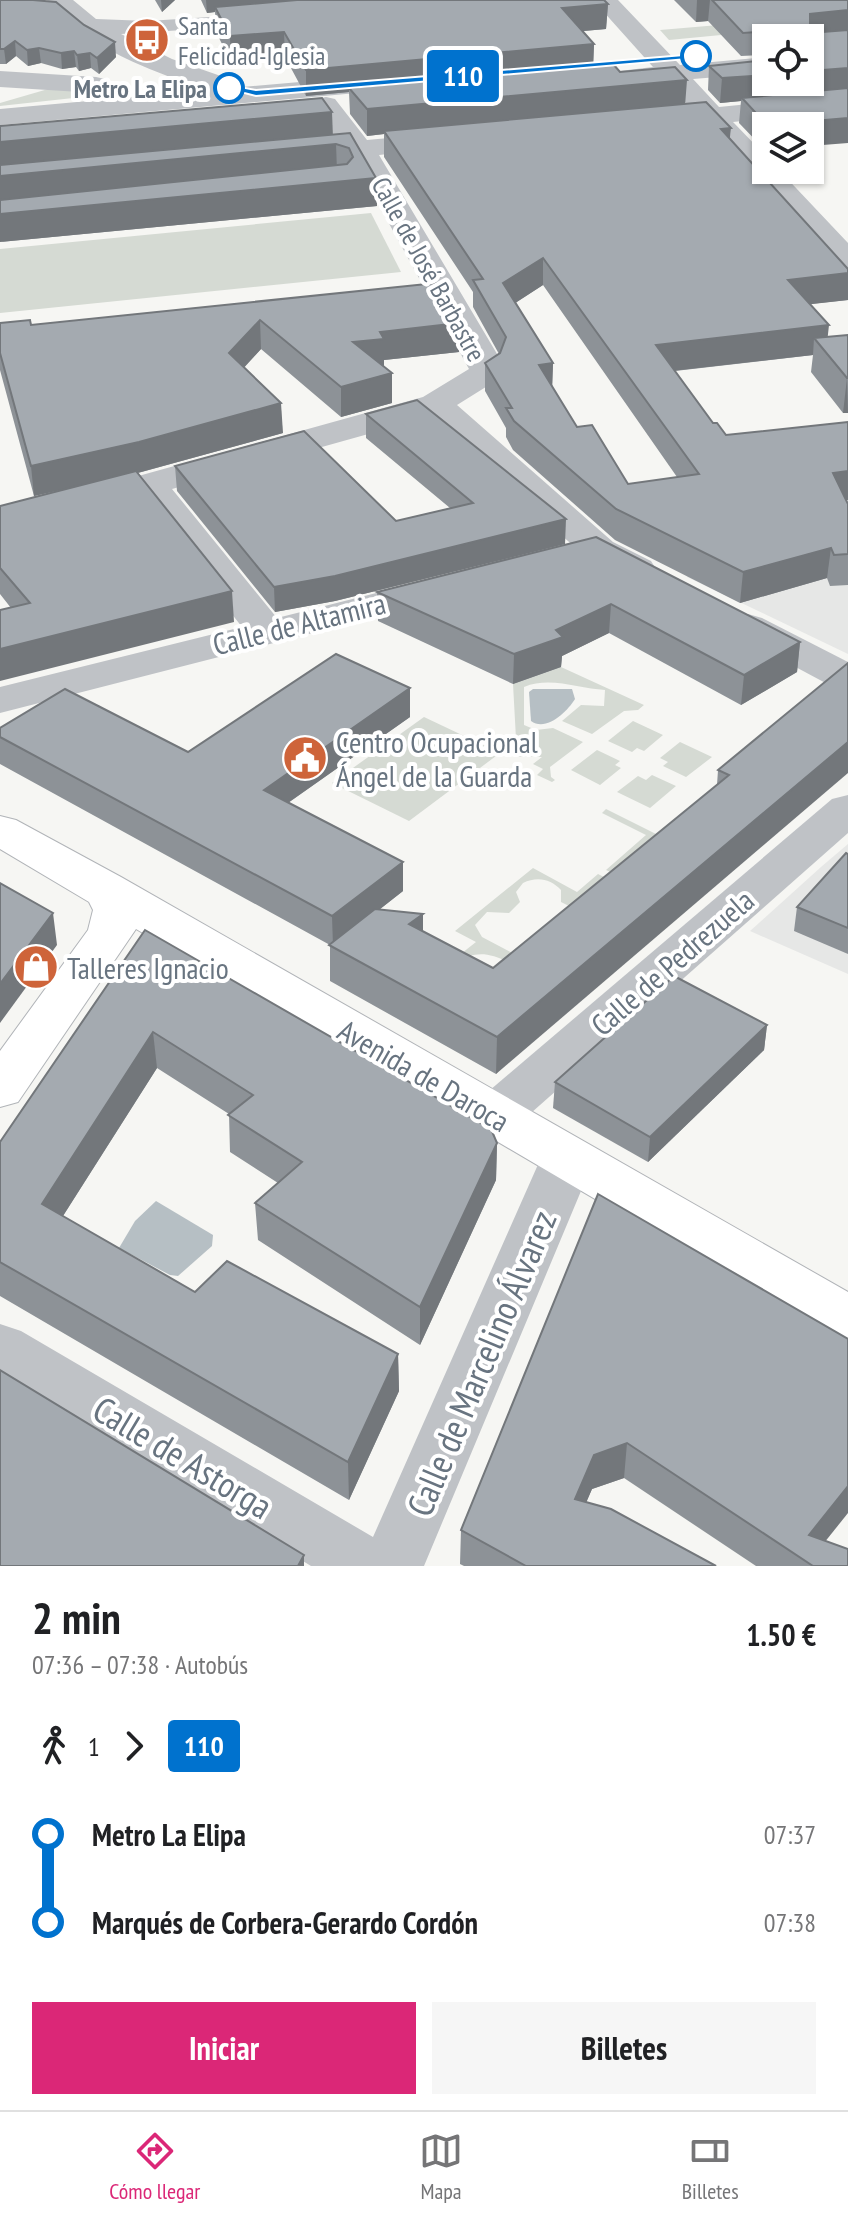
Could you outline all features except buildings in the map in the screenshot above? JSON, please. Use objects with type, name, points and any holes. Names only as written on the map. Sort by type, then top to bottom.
[{"type":"main road","name":"Avenida de Daroca","points":[[0,830],[848,1320]]},
{"type":"main road","points":[[0,1089],[118,919],[117,910],[105,888]]},
{"type":"main road","points":[[91,959],[106,947],[135,935],[185,936]]},
{"type":"street","points":[[0,117],[87,126],[197,108],[203,101],[194,86],[168,67],[74,17],[59,0]]},
{"type":"street","points":[[605,0],[848,261]]},
{"type":"street","points":[[92,26],[164,27],[302,14]]},
{"type":"street","points":[[596,72],[665,66],[752,52]]},
{"type":"street","points":[[665,66],[752,65]]},
{"type":"street","points":[[118,86],[159,80],[165,76],[168,67]]},
{"type":"street","points":[[168,67],[210,82],[256,93]]},
{"type":"street","points":[[5,80],[165,89],[201,97]]},
{"type":"street","points":[[0,117],[256,93],[379,91],[326,105],[0,135]]},
{"type":"street","points":[[627,124],[848,102]]},
{"type":"street","name":"Calle de José Barbastre","points":[[0,518],[149,484],[435,404],[479,380],[486,364],[424,288],[361,148],[352,142],[326,105]]},
{"type":"street","points":[[278,156],[465,139]]},
{"type":"street","points":[[435,404],[600,550],[669,586]]},
{"type":"street","points":[[149,484],[266,631]]},
{"type":"street","points":[[554,561],[600,550]]},
{"type":"street","name":"Calle de Altamira","points":[[0,700],[478,579]]},
{"type":"street","points":[[711,607],[848,678]]},
{"type":"street","name":"Calle de Pedrezuela","points":[[495,1115],[848,809]]},
{"type":"street","name":"Calle de Marcelino Álvarez","points":[[392,1566],[567,1160]]},
{"type":"street","name":"Calle de Astorga","points":[[0,1347],[366,1566]]},
{"type":"shaded area","points":[[754,22],[756,24],[752,24],[752,32],[669,40],[660,30]]},
{"type":"shaded area","points":[[55,87],[110,94],[0,106],[0,103]]},
{"type":"shaded area","points":[[371,213],[401,272],[0,313],[0,249]]},
{"type":"shaded area","points":[[848,525],[848,654],[687,577],[689,569]]},
{"type":"shaded area","points":[[561,667],[644,705],[638,710],[624,711],[592,734],[562,721],[581,705],[604,706],[605,690],[555,683],[524,687],[524,725],[536,730],[553,728],[583,742],[550,767],[551,777],[555,780],[552,782],[537,775],[543,769],[533,764],[542,757],[517,757],[513,684]]},
{"type":"shaded area","points":[[533,689],[572,689],[575,699],[556,719],[537,724],[531,721],[529,692]]},
{"type":"shaded area","points":[[424,717],[500,753],[409,821],[332,783]]},
{"type":"shaded area","points":[[633,721],[663,735],[644,751],[637,748],[632,752],[608,741]]},
{"type":"shaded area","points":[[680,742],[712,757],[686,777],[663,766],[668,762],[660,758]]},
{"type":"shaded area","points":[[597,750],[620,761],[615,765],[621,768],[600,785],[571,770]]},
{"type":"shaded area","points":[[652,775],[676,786],[650,808],[617,792],[638,776],[646,780]]},
{"type":"shaded area","points":[[606,809],[656,834],[617,867],[617,875],[606,870],[646,835],[602,813]]},
{"type":"shaded area","points":[[848,844],[848,974],[750,931],[821,867]]},
{"type":"shaded area","points":[[533,868],[577,892],[598,874],[604,877],[569,906],[561,902],[561,890],[553,883],[539,879],[523,883],[516,892],[520,902],[509,913],[487,912],[475,925],[482,937],[522,958],[514,965],[489,955],[470,956],[429,979],[476,942],[455,931]]},
{"type":"shaded area","points":[[156,1201],[213,1235],[212,1246],[178,1276],[170,1275],[119,1248],[135,1221]]},
{"type":"bus line","name":"110","points":[[229,88],[256,93],[696,56]]},
{"type":"place","name":"Santa Felicidad-Iglesia","points":[[147,40]]},
{"type":"place","name":"Metro La Elipa","points":[[229,88]]},
{"type":"place","name":"Centro Ocupacional Ángel de la Guarda","points":[[305,758]]},
{"type":"place","name":"Talleres Ignacio","points":[[36,967]]}]
